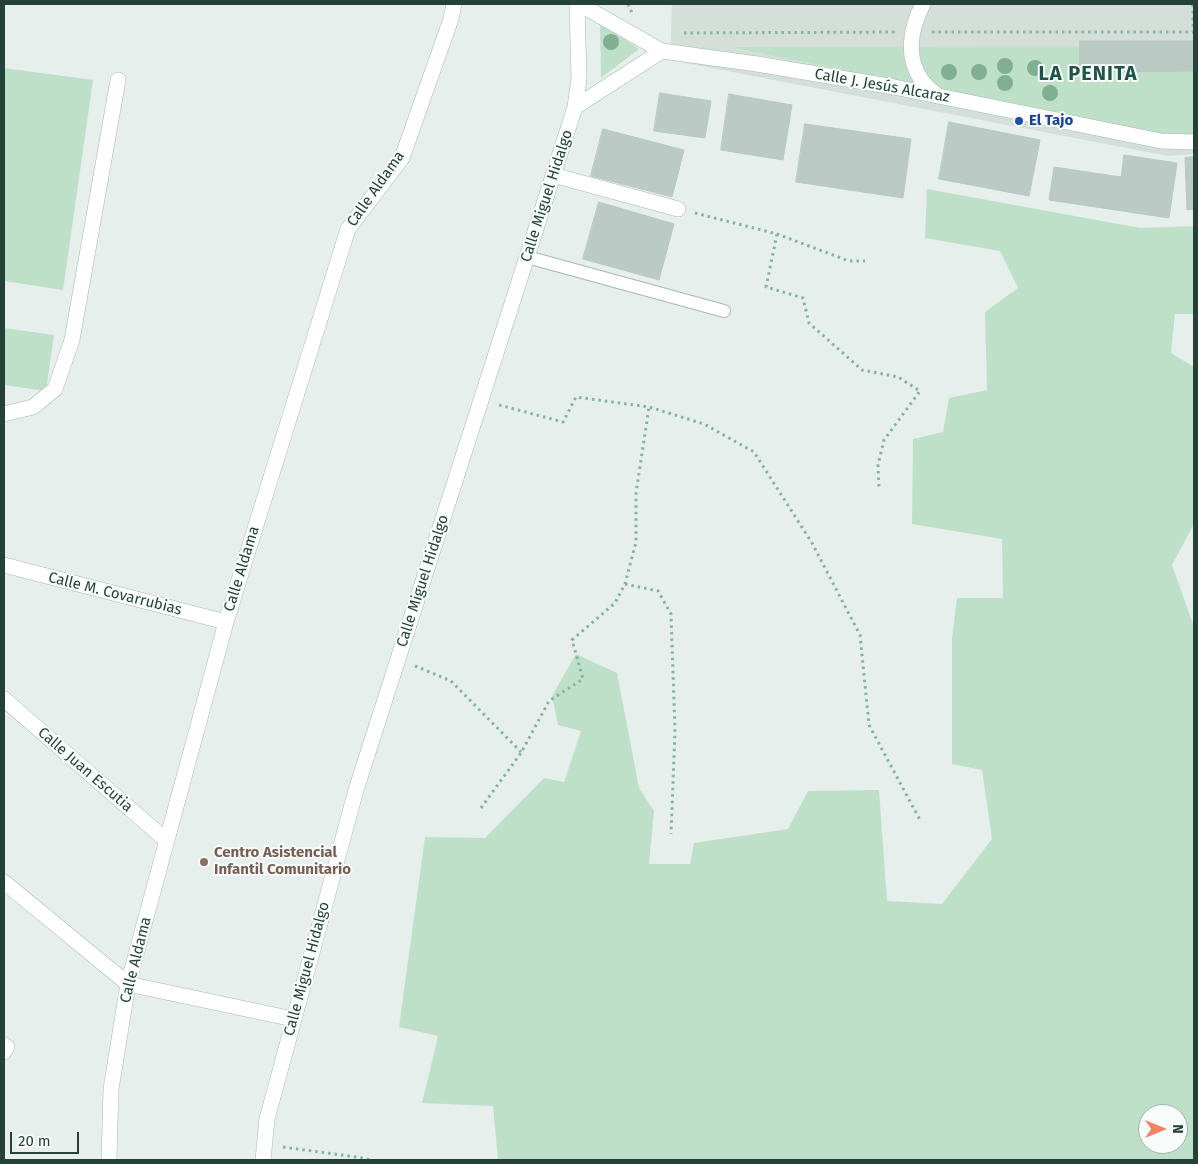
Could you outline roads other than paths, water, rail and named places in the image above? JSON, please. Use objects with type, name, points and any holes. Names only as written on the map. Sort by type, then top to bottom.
[{"type":"street","name":"Calle Aldama","points":[[109,1160],[111,1089],[128,984],[226,622],[348,229],[402,158],[451,20],[454,4]]},
{"type":"street","name":"Calle J. Jesús Alcaraz","points":[[578,4],[662,51],[757,64],[938,96],[1161,142],[1194,142]]},
{"type":"street","name":"Calle Miguel Hidalgo","points":[[263,1160],[267,1119],[356,790],[575,107],[579,79],[578,4]]},
{"type":"street","points":[[923,4],[915,21],[911,55],[921,80],[938,96]]},
{"type":"street","points":[[575,107],[662,51]]},
{"type":"street","points":[[4,414],[33,407],[55,389],[72,340],[118,80]]},
{"type":"street","points":[[553,175],[678,209]]},
{"type":"street","name":"Calle M. Covarrubias","points":[[4,565],[226,622]]},
{"type":"street","name":"Calle Juan Escutia","points":[[4,699],[167,841]]},
{"type":"street","points":[[4,882],[128,984],[293,1019]]},
{"type":"lane","points":[[527,257],[724,311]]},
{"type":"place","name":"El Tajo","points":[[1019,121]]},
{"type":"place","name":"Centro Asistencial Infantil Comunitario","points":[[204,862]]},
{"type":"district","name":"LA PENITA","points":[[1088,74]]}]
